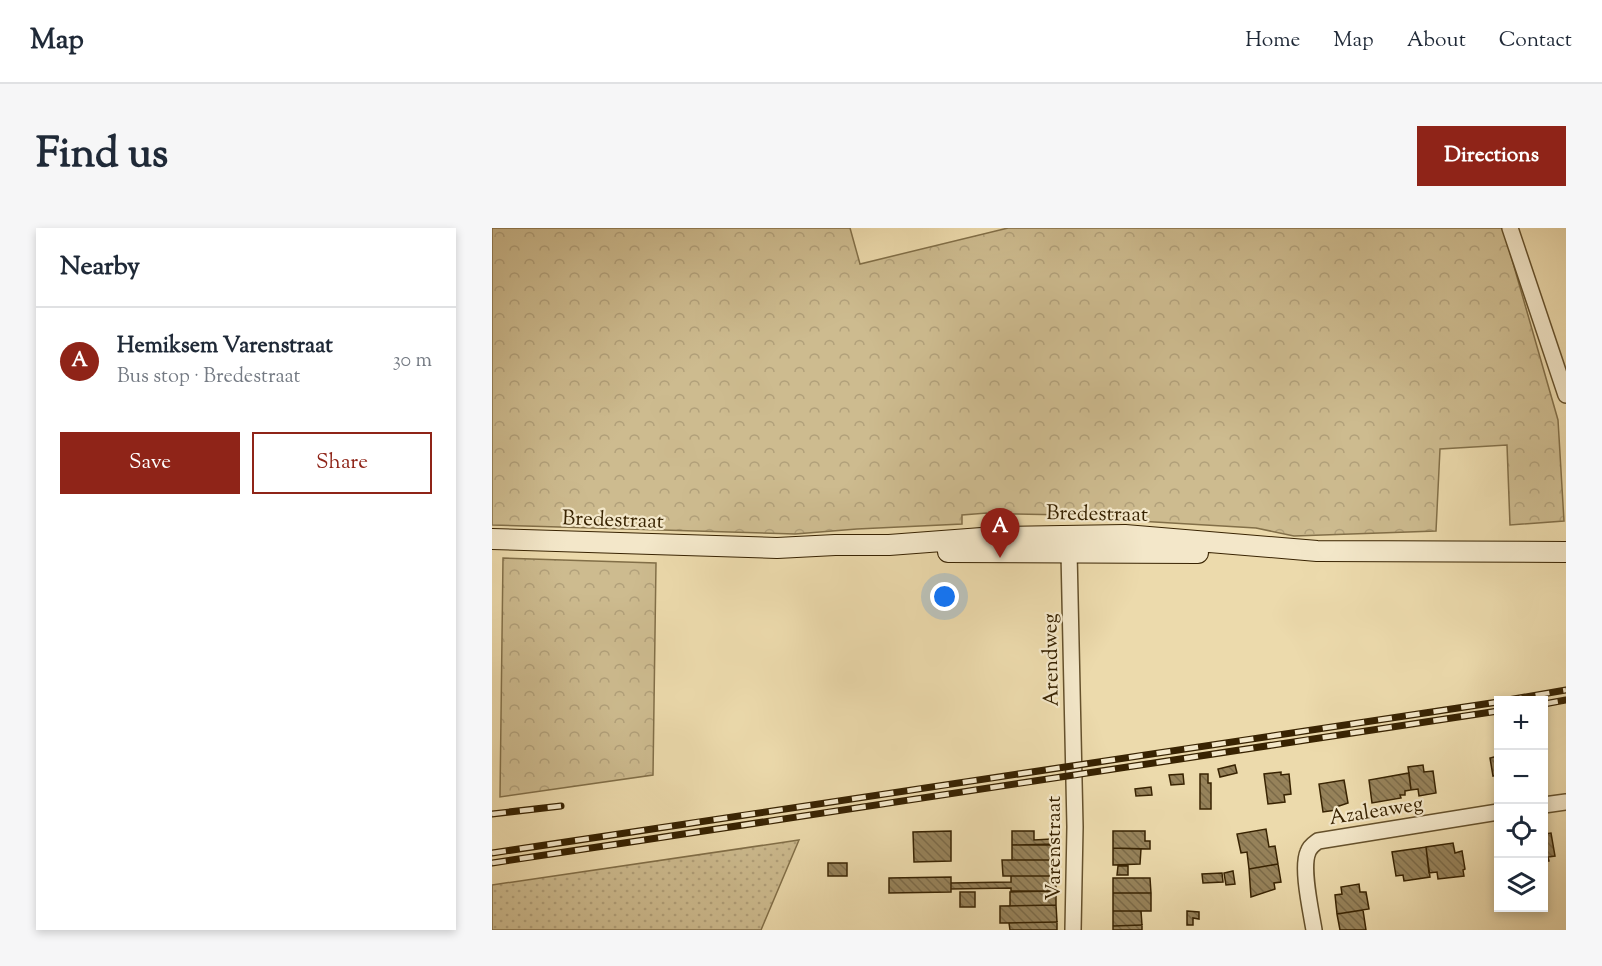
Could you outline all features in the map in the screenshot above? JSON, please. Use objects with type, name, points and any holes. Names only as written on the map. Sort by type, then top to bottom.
[{"type":"main road","name":"Bredestraat","points":[[804,548],[835,545],[889,545],[995,537],[1125,535],[1317,551],[1566,552]]},
{"type":"main road","name":"Bredestraat","points":[[492,539],[804,548],[865,553],[1294,554],[1317,551]]},
{"type":"street","points":[[1510,228],[1566,395]]},
{"type":"street","name":"Arendweg","points":[[1069,552],[1073,766]]},
{"type":"street","name":"Varenstraat","points":[[1073,766],[1075,827],[1073,930]]},
{"type":"street","points":[[1548,804],[1566,802]]},
{"type":"street","name":"Azaleaweg","points":[[1314,930],[1305,864],[1310,846],[1318,841],[1494,813]]},
{"type":"green space","points":[[492,228],[850,228],[860,264],[1008,228],[1503,228],[1558,420],[1564,521],[1510,525],[1507,445],[1440,449],[1436,531],[1294,536],[1256,528],[1138,521],[1119,516],[1012,514],[989,521],[987,513],[962,515],[962,524],[795,534],[492,525]]},
{"type":"green space","points":[[503,558],[656,563],[653,775],[500,797]]},
{"type":"green space","points":[[799,840],[761,930],[492,930],[492,885]]},
{"type":"building","points":[[1494,757],[1493,776],[1490,758]]},
{"type":"building","points":[[1235,765],[1237,773],[1220,777],[1218,769]]},
{"type":"building","points":[[1423,765],[1424,772],[1433,771],[1436,793],[1419,796],[1418,789],[1411,790],[1408,767]]},
{"type":"building","points":[[1281,772],[1281,775],[1289,774],[1291,794],[1284,795],[1285,802],[1268,804],[1264,774]]},
{"type":"building","points":[[1409,773],[1411,790],[1405,791],[1405,795],[1400,795],[1401,798],[1372,803],[1369,780]]},
{"type":"building","points":[[1183,774],[1184,784],[1171,785],[1169,775]]},
{"type":"building","points":[[1200,774],[1208,774],[1208,783],[1211,783],[1211,809],[1200,809]]},
{"type":"building","points":[[1344,780],[1348,803],[1336,807],[1336,810],[1323,812],[1319,784]]},
{"type":"building","points":[[1151,787],[1152,795],[1136,796],[1135,789]]},
{"type":"building","points":[[1266,829],[1269,847],[1275,846],[1278,864],[1249,869],[1247,852],[1241,853],[1237,834]]},
{"type":"building","points":[[951,831],[951,861],[914,862],[913,832]]},
{"type":"building","points":[[1012,831],[1034,831],[1034,840],[1051,839],[1051,845],[1012,845]]},
{"type":"building","points":[[1113,831],[1145,831],[1145,841],[1150,841],[1150,849],[1113,848]]},
{"type":"building","points":[[1548,833],[1551,833],[1555,856],[1548,857]]},
{"type":"building","points":[[1453,843],[1455,853],[1462,851],[1464,876],[1438,879],[1437,872],[1429,873],[1426,847]]},
{"type":"building","points":[[1056,844],[1056,860],[1012,860],[1012,845]]},
{"type":"building","points":[[1426,847],[1430,877],[1404,881],[1403,875],[1396,876],[1392,852]]},
{"type":"building","points":[[1113,848],[1141,849],[1140,864],[1113,865]]},
{"type":"building","points":[[1002,860],[1056,860],[1056,876],[1003,876]]},
{"type":"building","points":[[828,863],[847,863],[847,876],[828,876]]},
{"type":"building","points":[[1278,864],[1281,882],[1274,883],[1275,889],[1251,897],[1249,869]]},
{"type":"building","points":[[1118,866],[1128,866],[1128,875],[1117,875]]},
{"type":"building","points":[[1233,871],[1235,884],[1226,885],[1224,873]]},
{"type":"building","points":[[1222,873],[1223,882],[1203,883],[1202,874]]},
{"type":"building","points":[[1011,876],[1056,876],[1056,891],[1011,891],[1011,888],[951,889],[951,883],[1011,882]]},
{"type":"building","points":[[951,877],[951,892],[889,893],[889,878]]},
{"type":"building","points":[[1113,878],[1150,878],[1151,893],[1113,893]]},
{"type":"building","points":[[1359,884],[1360,892],[1366,892],[1369,909],[1337,914],[1335,895],[1342,894],[1341,887]]},
{"type":"building","points":[[1056,891],[1056,905],[1010,906],[1010,892]]},
{"type":"building","points":[[960,892],[975,892],[975,907],[960,907]]},
{"type":"building","points":[[1113,893],[1151,893],[1151,911],[1113,911]]},
{"type":"building","points":[[1056,905],[1057,922],[1000,923],[1000,906]]},
{"type":"building","points":[[1363,910],[1366,930],[1340,930],[1337,914]]},
{"type":"building","points":[[1113,911],[1141,911],[1142,925],[1113,926]]},
{"type":"building","points":[[1187,911],[1199,912],[1199,919],[1193,918],[1193,925],[1187,925]]},
{"type":"building","points":[[1057,922],[1057,930],[1010,930],[1009,923]]},
{"type":"building","points":[[1142,925],[1142,930],[1113,930],[1113,926]]},
{"type":"railway","points":[[1531,696],[1566,690]]},
{"type":"railway","points":[[1548,703],[1566,700]]},
{"type":"railway","points":[[492,853],[1494,703]]},
{"type":"railway","points":[[492,863],[1494,712]]},
{"type":"railway","points":[[492,814],[561,806]]},
{"type":"place","name":"Hemiksem Varenstraat","points":[[1000,558]]}]
